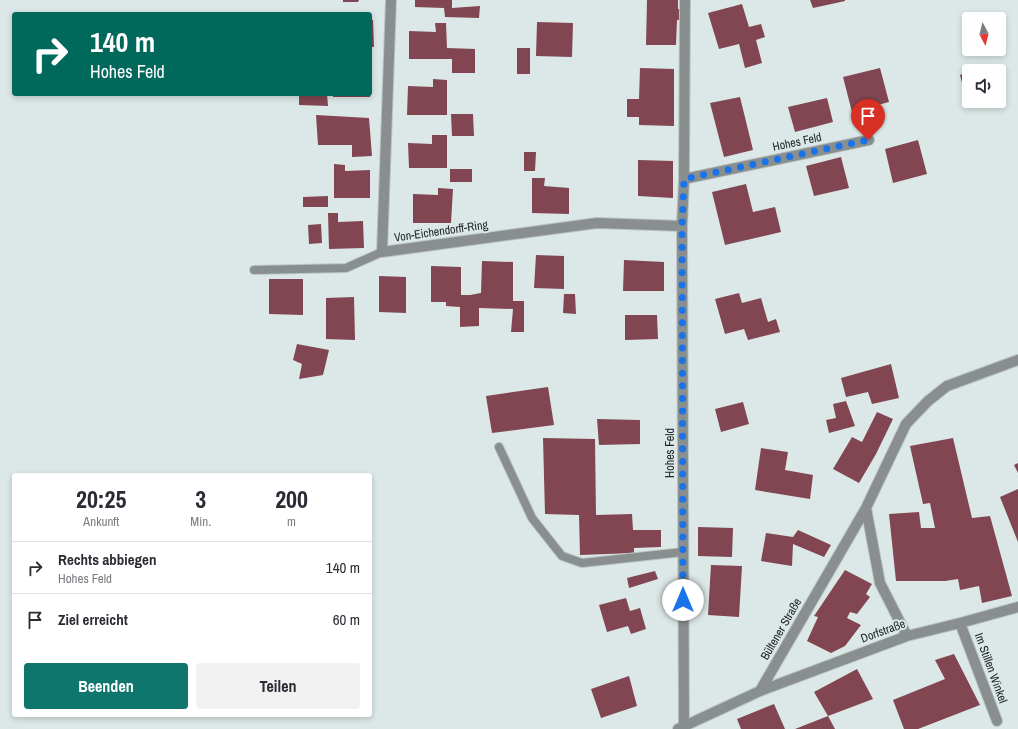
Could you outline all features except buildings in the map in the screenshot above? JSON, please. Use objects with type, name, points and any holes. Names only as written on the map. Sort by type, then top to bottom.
[{"type":"street","name":"Von-Eichendorff-Ring","points":[[391,0],[382,252],[596,223],[682,226]]},
{"type":"street","name":"Hohes Feld","points":[[682,728],[682,226],[684,179],[685,0]]},
{"type":"street","name":"Hohes Feld","points":[[684,179],[868,140]]},
{"type":"street","name":"Bültener Straße","points":[[760,691],[866,508],[906,424],[928,401],[947,386],[1018,360]]},
{"type":"street","points":[[866,508],[880,583],[907,636]]},
{"type":"street","name":"Dorfstraße","points":[[760,691],[907,636],[1018,607]]},
{"type":"street","name":"Im Stillen Winkel","points":[[960,623],[997,721]]},
{"type":"street","points":[[682,728],[760,691]]},
{"type":"lane","points":[[254,270],[346,268],[382,252]]},
{"type":"lane","points":[[499,448],[532,518],[562,556],[582,563],[683,552]]},
{"type":"route","points":[[683,600],[682,226],[684,179],[868,140]]}]
